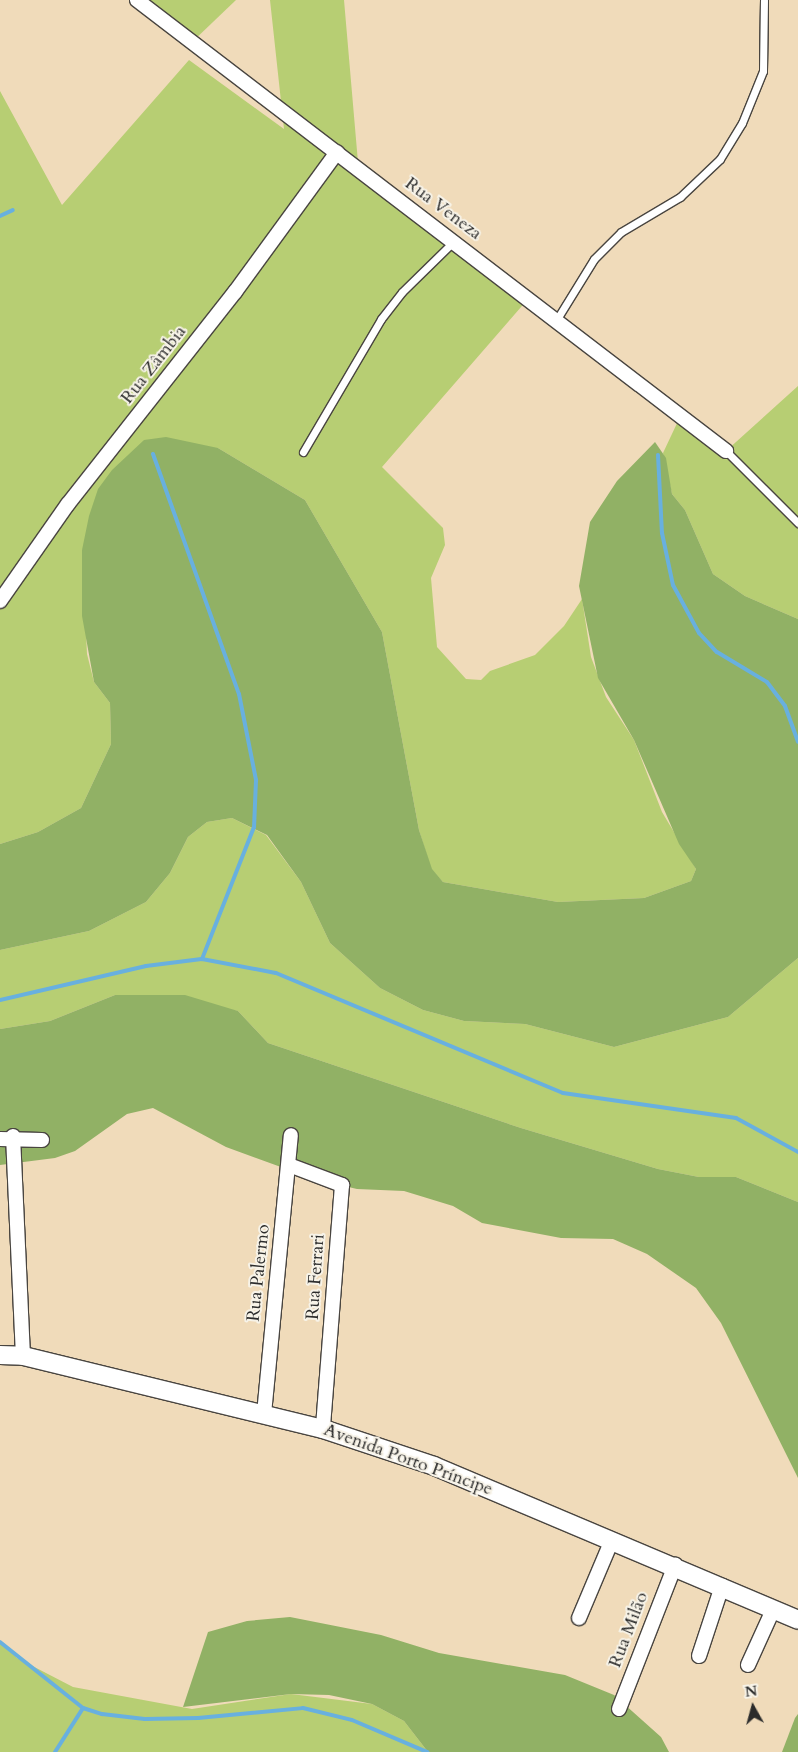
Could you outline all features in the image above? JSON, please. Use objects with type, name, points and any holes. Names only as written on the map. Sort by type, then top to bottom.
[{"type":"street","name":"Rua Veneza","points":[[136,0],[556,318],[726,451]]},
{"type":"street","name":"Rua Zâmbia","points":[[0,601],[68,504],[235,292],[337,152]]},
{"type":"street","name":"Rua Palermo","points":[[264,1414],[291,1135]]},
{"type":"street","points":[[23,1356],[6,1138],[42,1140]]},
{"type":"street","name":"Rua Ferrari","points":[[289,1165],[342,1185],[323,1428]]},
{"type":"street","name":"Avenida Porto Príncipe","points":[[0,1355],[23,1356],[323,1428],[434,1466],[675,1565],[798,1620]]},
{"type":"street","points":[[579,1618],[612,1540]]},
{"type":"street","name":"Rua Milão","points":[[619,1709],[675,1565]]},
{"type":"street","points":[[699,1656],[722,1586]]},
{"type":"street","points":[[748,1665],[773,1610]]},
{"type":"lane","points":[[556,318],[594,259],[621,232],[680,198],[724,152],[742,124],[763,71],[764,0]]},
{"type":"lane","points":[[303,452],[381,319],[402,292],[454,241]]},
{"type":"lane","points":[[726,451],[798,523]]},
{"type":"green space","points":[[136,0],[236,0],[190,44]]},
{"type":"green space","points":[[270,0],[344,0],[359,174],[528,299],[382,467],[443,528],[445,545],[431,578],[437,647],[466,679],[481,680],[490,671],[535,655],[564,626],[582,599],[591,657],[606,697],[634,740],[662,812],[696,869],[691,881],[644,898],[558,902],[443,882],[431,869],[419,830],[382,632],[305,500],[218,448],[82,550],[87,654],[94,682],[110,703],[111,744],[81,808],[38,832],[0,844],[0,91],[62,205],[189,60],[284,129]]},
{"type":"green space","points":[[798,386],[798,619],[745,596],[713,574],[685,510],[672,494],[663,453],[679,419],[726,451]]},
{"type":"green space","points":[[166,437],[218,448],[305,500],[382,632],[419,830],[432,869],[443,882],[558,902],[644,898],[691,881],[696,869],[679,844],[634,740],[598,678],[579,586],[590,522],[617,481],[655,442],[666,458],[672,494],[685,510],[713,574],[745,596],[798,619],[798,958],[728,1017],[614,1047],[525,1024],[464,1021],[423,1010],[380,988],[330,943],[301,882],[267,835],[232,818],[207,822],[188,837],[170,873],[146,902],[89,931],[0,950],[0,844],[38,832],[81,808],[111,744],[110,703],[94,682],[82,616],[82,550],[89,516],[98,489],[112,470],[144,440]]},
{"type":"green space","points":[[232,818],[266,835],[301,882],[330,943],[380,988],[423,1010],[464,1021],[525,1024],[614,1047],[728,1017],[798,958],[798,1202],[736,1177],[699,1177],[658,1169],[521,1128],[268,1043],[238,1011],[115,995],[50,1021],[0,1029],[0,950],[89,931],[146,902],[170,873],[188,837],[207,822]]},
{"type":"green space","points":[[115,995],[185,995],[238,1011],[268,1043],[521,1128],[658,1169],[699,1177],[736,1177],[798,1202],[798,1478],[721,1323],[696,1288],[647,1254],[613,1239],[561,1238],[482,1223],[453,1206],[404,1191],[357,1189],[314,1179],[226,1147],[153,1108],[127,1114],[75,1151],[55,1158],[0,1165],[0,1029],[50,1021]]},
{"type":"green space","points":[[290,1617],[381,1635],[439,1653],[565,1675],[614,1695],[661,1737],[669,1752],[428,1752],[404,1721],[372,1704],[329,1695],[291,1694],[183,1707],[208,1632],[247,1621]]},
{"type":"green space","points":[[0,1641],[17,1658],[73,1687],[192,1709],[291,1694],[372,1704],[404,1721],[428,1752],[0,1752]]},
{"type":"green space","points":[[798,1714],[798,1752],[782,1752],[795,1718]]},
{"type":"waterway","points":[[0,216],[13,210]]},
{"type":"waterway","points":[[153,454],[239,694],[256,780],[254,827],[202,959]]},
{"type":"waterway","points":[[658,455],[662,533],[673,585],[699,633],[717,652],[767,682],[785,706],[798,742]]},
{"type":"waterway","points":[[0,1000],[146,966],[202,959],[276,973],[563,1093],[736,1118],[798,1152]]},
{"type":"waterway","points":[[0,1642],[83,1708],[102,1714],[145,1719],[198,1718],[303,1708],[352,1720],[427,1752]]},
{"type":"waterway","points":[[55,1752],[83,1708]]}]
